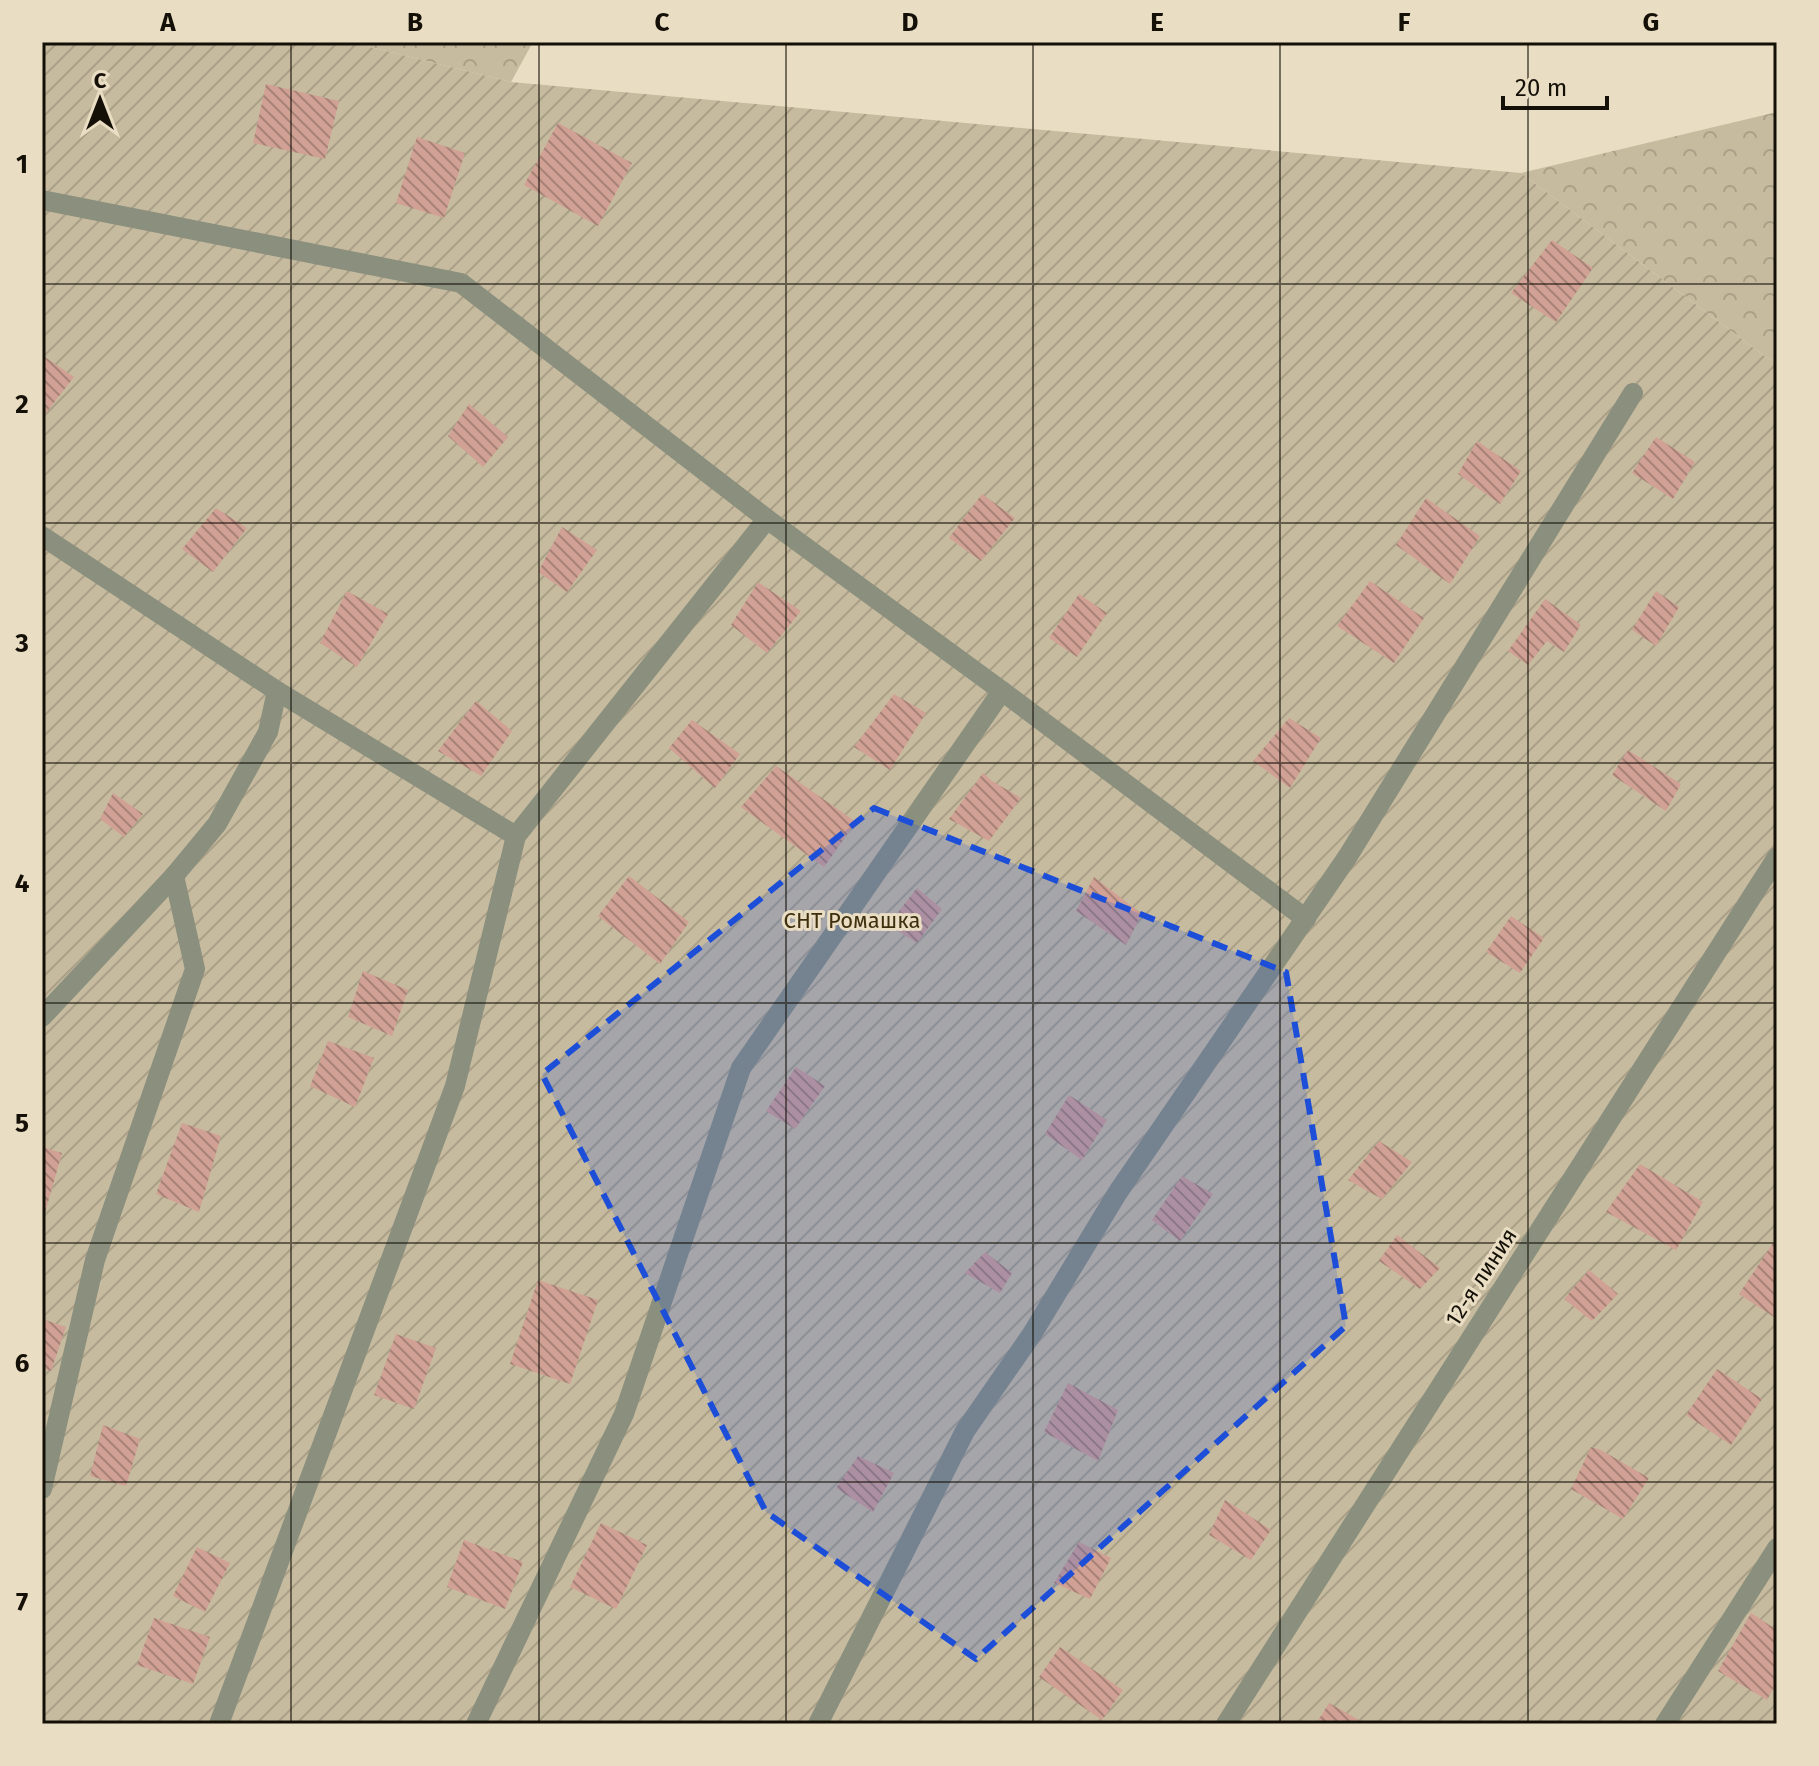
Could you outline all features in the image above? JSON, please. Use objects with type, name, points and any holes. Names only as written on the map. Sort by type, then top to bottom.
[{"type":"street","points":[[42,200],[461,283],[767,519],[1306,919]]},
{"type":"street","points":[[818,1724],[965,1431],[1032,1334],[1118,1192],[1348,856],[1633,393]]},
{"type":"street","points":[[219,1724],[455,1086],[516,836],[767,519]]},
{"type":"street","points":[[42,536],[277,691],[516,836]]},
{"type":"street","points":[[42,1017],[174,876],[217,824],[268,732],[277,691]]},
{"type":"street","points":[[476,1724],[624,1414],[741,1068],[1002,691]]},
{"type":"street","name":"12-я линия","points":[[1226,1724],[1777,857]]},
{"type":"street","points":[[42,1489],[95,1260],[195,969],[174,876]]},
{"type":"street","points":[[1665,1724],[1777,1548]]},
{"type":"highlighted area","points":[[874,808],[1286,972],[1346,1326],[976,1659],[766,1512],[542,1074]]},
{"type":"green space","name":"СНТ Ромашка","points":[[42,42],[350,42],[511,82],[1521,173],[1767,358],[1777,360],[1777,1724],[42,1724]]},
{"type":"green space","points":[[350,42],[533,42],[511,82]]},
{"type":"green space","points":[[1777,112],[1777,360],[1767,358],[1521,173]]},
{"type":"building","points":[[266,84],[339,101],[325,159],[253,143]]},
{"type":"building","points":[[558,123],[632,163],[598,226],[524,185]]},
{"type":"building","points":[[417,137],[465,153],[444,218],[396,203]]},
{"type":"building","points":[[1552,240],[1593,268],[1556,322],[1511,293]]},
{"type":"building","points":[[42,355],[74,377],[42,418]]},
{"type":"building","points":[[469,404],[508,437],[483,467],[448,436]]},
{"type":"building","points":[[1656,437],[1695,462],[1673,499],[1632,473]]},
{"type":"building","points":[[1477,441],[1521,471],[1500,504],[1458,474]]},
{"type":"building","points":[[982,494],[1015,518],[981,561],[949,538]]},
{"type":"building","points":[[1426,498],[1480,536],[1450,584],[1396,545]]},
{"type":"building","points":[[216,508],[247,528],[213,572],[182,549]]},
{"type":"building","points":[[562,527],[597,550],[567,592],[538,572]]},
{"type":"building","points":[[1370,581],[1424,618],[1394,663],[1337,626]]},
{"type":"building","points":[[758,582],[801,611],[767,653],[731,625]]},
{"type":"building","points":[[347,591],[388,614],[357,667],[320,643]]},
{"type":"building","points":[[1656,591],[1679,607],[1656,646],[1632,630]]},
{"type":"building","points":[[1079,594],[1107,613],[1077,657],[1049,638]]},
{"type":"building","points":[[1545,599],[1581,625],[1564,652],[1547,641],[1528,665],[1508,651]]},
{"type":"building","points":[[894,694],[926,713],[890,770],[854,747]]},
{"type":"building","points":[[476,701],[512,731],[481,776],[438,751]]},
{"type":"building","points":[[1289,718],[1321,738],[1290,788],[1253,761]]},
{"type":"building","points":[[692,720],[740,754],[715,788],[669,748]]},
{"type":"building","points":[[1628,750],[1681,784],[1666,811],[1612,775]]},
{"type":"building","points":[[776,766],[856,822],[824,867],[741,807]]},
{"type":"building","points":[[983,773],[1021,798],[989,841],[949,819]]},
{"type":"building","points":[[113,793],[143,814],[124,837],[100,819]]},
{"type":"building","points":[[629,876],[689,922],[660,964],[598,916]]},
{"type":"building","points":[[1094,877],[1142,914],[1126,945],[1076,911]]},
{"type":"building","points":[[917,888],[942,909],[917,943],[888,925]]},
{"type":"building","points":[[1511,916],[1544,938],[1520,973],[1486,952]]},
{"type":"building","points":[[363,971],[408,990],[392,1036],[348,1017]]},
{"type":"building","points":[[328,1041],[374,1058],[355,1107],[310,1086]]},
{"type":"building","points":[[796,1067],[825,1086],[795,1129],[766,1111]]},
{"type":"building","points":[[1069,1095],[1107,1120],[1082,1160],[1045,1134]]},
{"type":"building","points":[[182,1123],[221,1136],[199,1212],[156,1194]]},
{"type":"building","points":[[1379,1141],[1412,1162],[1382,1199],[1348,1180]]},
{"type":"building","points":[[42,1147],[62,1153],[45,1213],[42,1212]]},
{"type":"building","points":[[1640,1164],[1703,1202],[1676,1250],[1606,1212]]},
{"type":"building","points":[[1182,1176],[1213,1194],[1180,1241],[1152,1220]]},
{"type":"building","points":[[1397,1235],[1440,1268],[1420,1289],[1379,1261]]},
{"type":"building","points":[[1777,1241],[1777,1319],[1739,1294]]},
{"type":"building","points":[[985,1252],[1012,1273],[1000,1293],[965,1273]]},
{"type":"building","points":[[1589,1270],[1618,1294],[1592,1321],[1564,1299]]},
{"type":"building","points":[[538,1280],[598,1300],[570,1384],[510,1364]]},
{"type":"building","points":[[42,1319],[66,1327],[51,1371],[42,1368]]},
{"type":"building","points":[[396,1334],[436,1348],[414,1409],[374,1395]]},
{"type":"building","points":[[1717,1369],[1762,1399],[1731,1445],[1686,1415]]},
{"type":"building","points":[[1068,1383],[1118,1410],[1098,1461],[1044,1432]]},
{"type":"building","points":[[103,1425],[140,1439],[126,1486],[90,1476]]},
{"type":"building","points":[[1591,1447],[1649,1478],[1623,1519],[1571,1489]]},
{"type":"building","points":[[858,1456],[894,1473],[873,1512],[836,1488]]},
{"type":"building","points":[[1225,1500],[1271,1530],[1251,1560],[1209,1535]]},
{"type":"building","points":[[601,1523],[647,1545],[616,1609],[570,1587]]},
{"type":"building","points":[[464,1540],[523,1562],[505,1609],[447,1587]]},
{"type":"building","points":[[1079,1542],[1111,1558],[1090,1599],[1054,1583]]},
{"type":"building","points":[[197,1547],[230,1563],[205,1612],[173,1596]]},
{"type":"building","points":[[1751,1613],[1777,1630],[1777,1682],[1767,1700],[1718,1671]]},
{"type":"building","points":[[154,1618],[210,1637],[193,1684],[137,1665]]},
{"type":"building","points":[[1060,1647],[1123,1690],[1102,1720],[1039,1677]]},
{"type":"building","points":[[1329,1703],[1366,1724],[1316,1724]]}]
